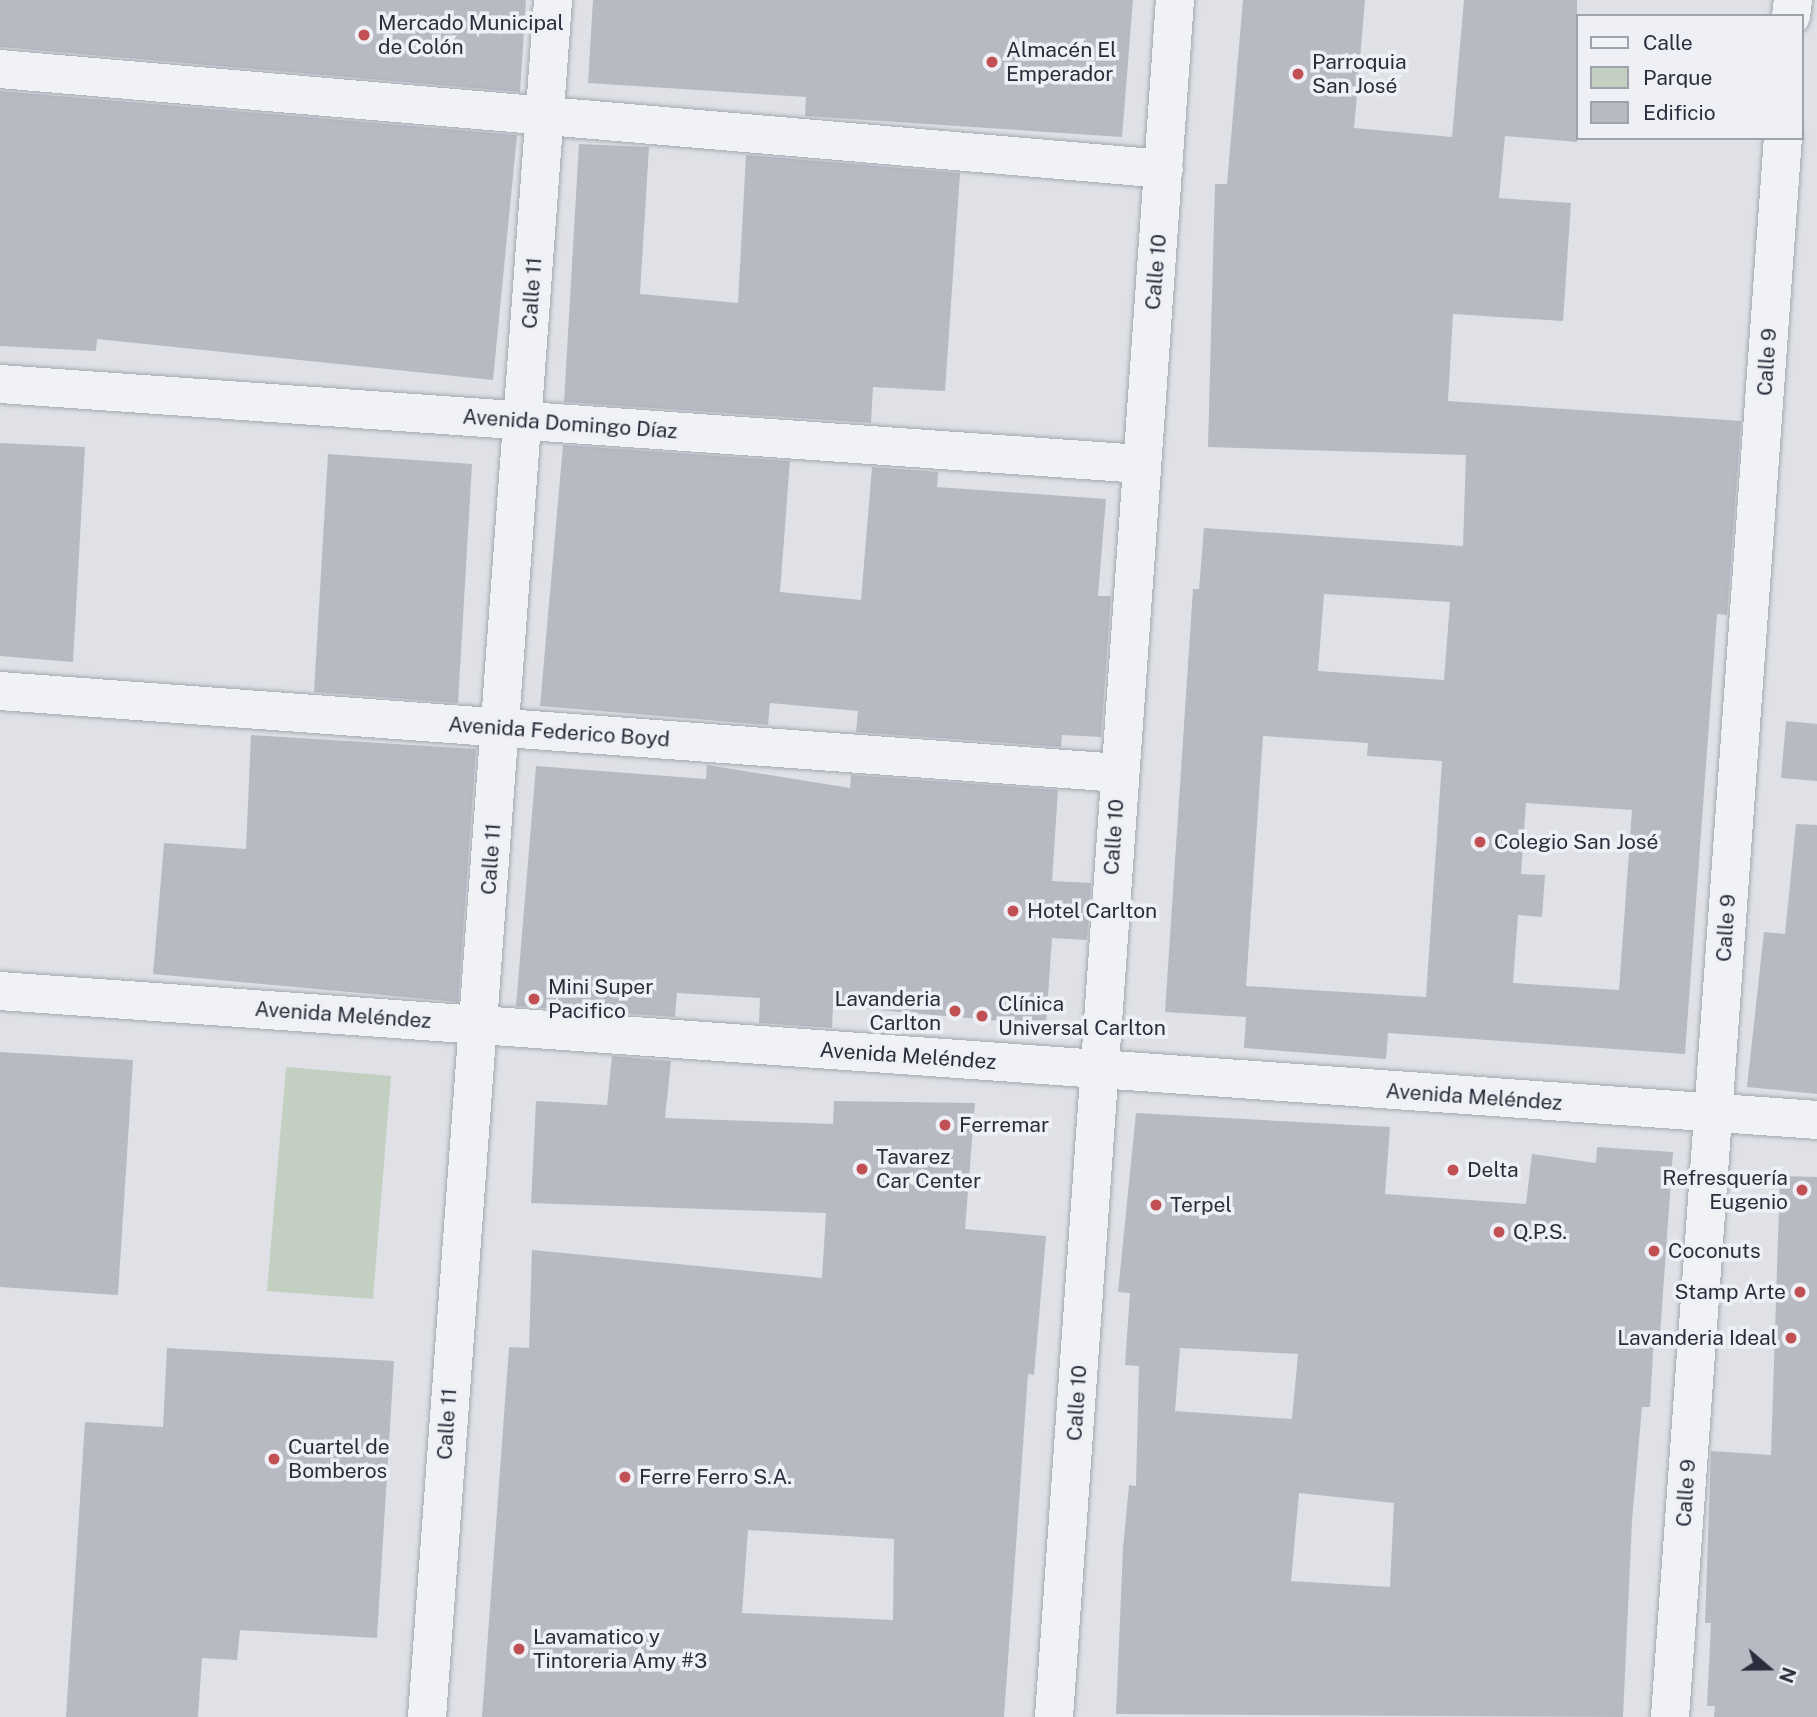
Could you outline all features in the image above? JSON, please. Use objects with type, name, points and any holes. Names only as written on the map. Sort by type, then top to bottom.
[{"type":"street","name":"Calle 11","points":[[427,1717],[553,0]]},
{"type":"street","name":"Calle 10","points":[[1054,1717],[1097,1069],[1175,0]]},
{"type":"street","points":[[0,69],[545,111],[1164,169]]},
{"type":"street","name":"Calle 9","points":[[1670,1717],[1783,140]]},
{"type":"street","name":"Avenida Domingo Díaz","points":[[0,384],[1141,464]]},
{"type":"street","name":"Avenida Federico Boyd","points":[[0,691],[1119,773]]},
{"type":"street","name":"Avenida Meléndez","points":[[0,991],[1817,1120]]},
{"type":"green space","points":[[286,1067],[391,1076],[373,1299],[267,1291]]},
{"type":"building","name":"Mercado Municipal de Colón","points":[[0,0],[526,0],[520,92],[0,47]]},
{"type":"building","points":[[593,0],[1133,0],[1122,137],[805,116],[806,97],[588,83]]},
{"type":"building","points":[[1243,0],[1365,0],[1354,128],[1452,137],[1464,0],[1577,0],[1577,142],[1505,136],[1499,198],[1571,203],[1563,321],[1453,314],[1448,401],[1741,421],[1727,615],[1717,614],[1685,1054],[1388,1033],[1386,1059],[1244,1048],[1246,1017],[1165,1012],[1193,589],[1199,589],[1204,528],[1463,546],[1466,455],[1208,447],[1215,184],[1227,184]],"holes":[[[1324,594],[1450,602],[1444,680],[1318,671]],[[1263,736],[1368,743],[1367,756],[1442,761],[1426,997],[1246,986]],[[1526,803],[1632,810],[1619,990],[1513,983],[1518,915],[1542,917],[1545,875],[1521,874]]]},
{"type":"building","points":[[0,91],[517,135],[493,380],[97,339],[96,351],[0,346]]},
{"type":"building","points":[[579,144],[649,147],[640,294],[738,303],[746,155],[960,173],[945,391],[873,387],[871,423],[564,402]]},
{"type":"building","points":[[0,443],[85,447],[73,662],[0,656]]},
{"type":"building","points":[[563,445],[790,461],[780,592],[861,600],[872,467],[938,472],[937,487],[1106,499],[1098,596],[1111,596],[1101,737],[1062,735],[1061,747],[856,732],[858,711],[770,703],[768,725],[540,706]]},
{"type":"building","points":[[328,454],[472,464],[458,703],[314,692]]},
{"type":"building","points":[[1786,721],[1817,724],[1817,781],[1781,778]]},
{"type":"building","points":[[251,735],[476,749],[458,1002],[153,974],[164,843],[246,849]]},
{"type":"building","points":[[707,765],[850,788],[851,775],[1058,790],[1052,881],[1091,883],[1087,940],[1052,938],[1046,1025],[833,1006],[832,1028],[759,1023],[760,998],[677,993],[675,1017],[516,1006],[536,766],[706,779]]},
{"type":"building","points":[[1796,824],[1817,825],[1817,1094],[1747,1087],[1764,932],[1785,934]]},
{"type":"building","points":[[0,1052],[133,1060],[118,1295],[0,1287]]},
{"type":"building","points":[[612,1056],[671,1061],[665,1118],[833,1124],[834,1101],[975,1103],[965,1229],[1046,1236],[1034,1375],[1028,1374],[1004,1717],[482,1717],[509,1347],[529,1348],[532,1250],[822,1278],[826,1213],[531,1203],[536,1101],[607,1105]],"holes":[[[748,1530],[894,1539],[893,1620],[742,1613]]]},
{"type":"building","points":[[1136,1113],[1390,1127],[1385,1194],[1526,1204],[1532,1154],[1596,1163],[1597,1147],[1673,1152],[1660,1335],[1654,1334],[1650,1407],[1642,1407],[1632,1521],[1623,1717],[1116,1714],[1123,1548],[1129,1485],[1136,1486],[1139,1366],[1125,1365],[1130,1293],[1118,1292]],"holes":[[[1180,1348],[1298,1354],[1292,1419],[1175,1411]],[[1299,1493],[1394,1503],[1390,1587],[1291,1581]]]},
{"type":"building","points":[[1780,1176],[1817,1177],[1817,1717],[1714,1717],[1715,1706],[1707,1706],[1711,1623],[1705,1623],[1711,1451],[1771,1455]]},
{"type":"building","points":[[167,1348],[394,1361],[377,1638],[240,1630],[237,1660],[202,1658],[198,1717],[66,1717],[85,1422],[163,1427]]},
{"type":"place","name":"Mercado Municipal de Colón","points":[[364,35]]},
{"type":"place","name":"Almacén El Emperador","points":[[992,62]]},
{"type":"place","name":"Parroquia San José","points":[[1298,74]]},
{"type":"place","name":"Colegio San José","points":[[1480,842]]},
{"type":"place","name":"Hotel Carlton","points":[[1013,911]]},
{"type":"place","name":"Mini Super Pacifico","points":[[534,999]]},
{"type":"place","name":"Lavanderia Carlton","points":[[955,1011]]},
{"type":"place","name":"Clínica Universal Carlton","points":[[982,1016]]},
{"type":"place","name":"Ferremar","points":[[945,1125]]},
{"type":"place","name":"Tavarez Car Center","points":[[862,1169]]},
{"type":"place","name":"Delta","points":[[1453,1170]]},
{"type":"place","name":"Refresquería Eugenio","points":[[1802,1190]]},
{"type":"place","name":"Terpel","points":[[1156,1205]]},
{"type":"place","name":"Q.P.S.","points":[[1499,1232]]},
{"type":"place","name":"Coconuts","points":[[1654,1251]]},
{"type":"place","name":"Stamp Arte","points":[[1800,1292]]},
{"type":"place","name":"Lavanderia Ideal","points":[[1791,1338]]},
{"type":"place","name":"Cuartel de Bomberos","points":[[274,1459]]},
{"type":"place","name":"Ferre Ferro S.A.","points":[[625,1477]]},
{"type":"place","name":"Lavamatico y Tintoreria Amy #3","points":[[519,1649]]}]
